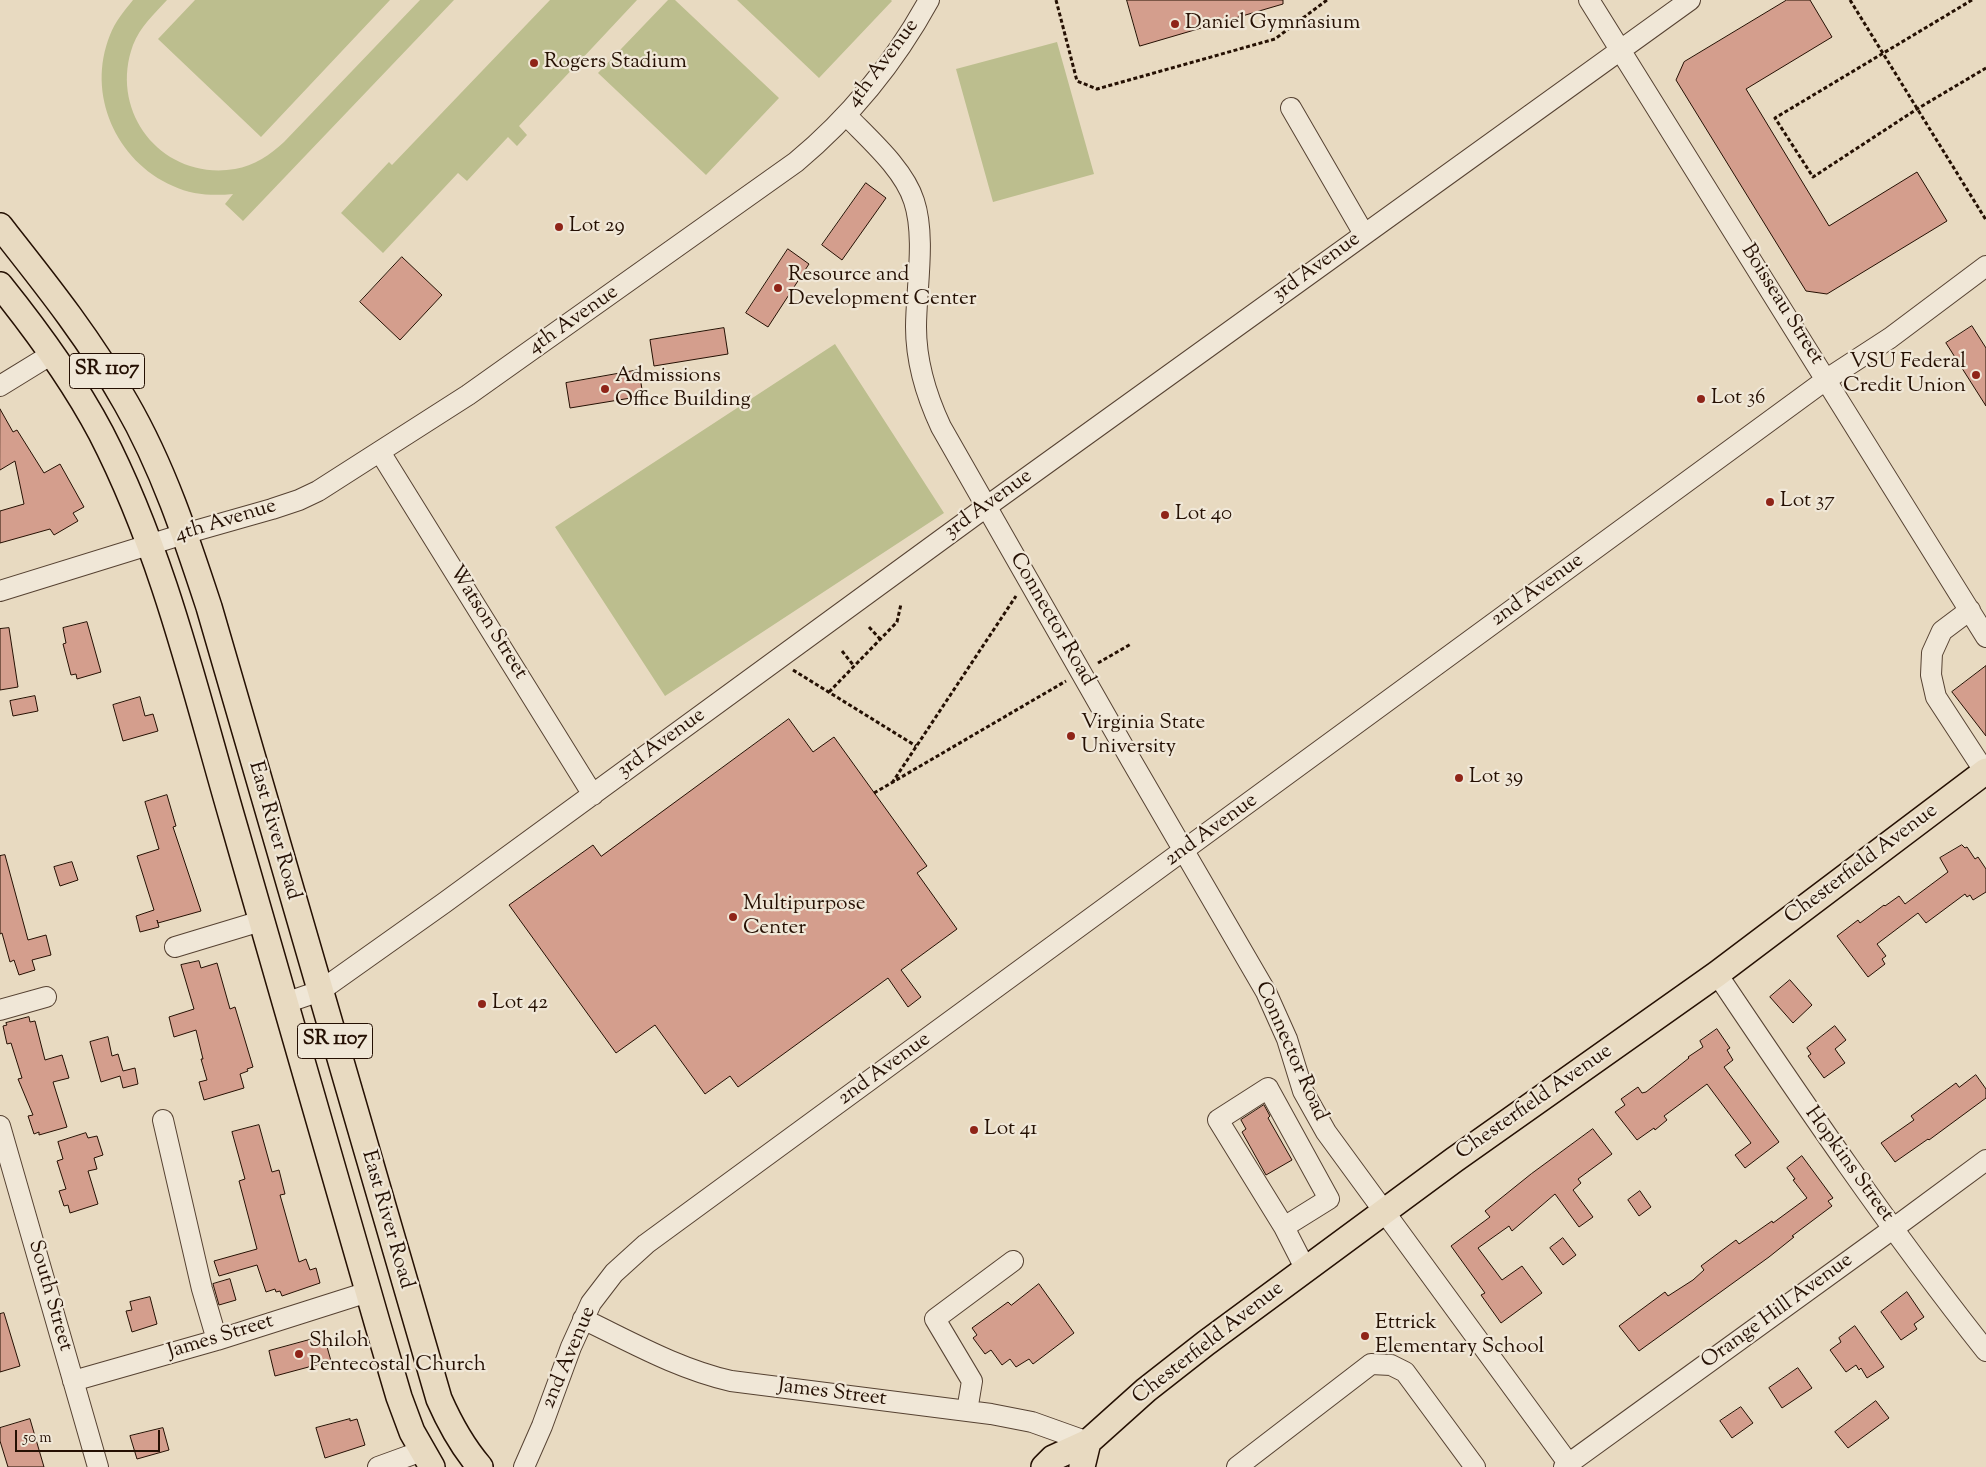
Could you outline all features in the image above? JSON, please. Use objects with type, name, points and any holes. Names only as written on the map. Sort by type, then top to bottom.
[{"type":"main road","name":"East River Road","points":[[0,226],[69,314],[93,349],[148,444],[169,493],[209,607],[439,1399],[450,1424],[469,1455],[480,1467]]},
{"type":"main road","name":"East River Road","points":[[0,285],[52,354],[102,435],[124,479],[151,545],[399,1397],[412,1432],[427,1459]]},
{"type":"main road","name":"Chesterfield Avenue","points":[[1044,1467],[1053,1458],[1088,1442],[1146,1390],[1206,1343],[1454,1160],[1717,974],[1985,772]]},
{"type":"main road","points":[[1082,1467],[1088,1442]]},
{"type":"street","name":"4th Avenue","points":[[0,591],[299,500],[380,452],[512,365],[777,177],[816,145],[846,115],[902,45],[929,0]]},
{"type":"street","name":"Boisseau Street","points":[[1589,0],[1621,48],[1986,636]]},
{"type":"street","name":"3rd Avenue","points":[[285,1003],[320,990],[593,795],[986,507],[1690,0]]},
{"type":"street","points":[[1291,108],[1364,234]]},
{"type":"street","name":"Connector Road","points":[[846,115],[885,156],[901,177],[914,201],[919,228],[916,330],[922,379],[928,400],[941,427],[1278,1016],[1303,1091],[1326,1132],[1568,1466]]},
{"type":"street","name":"2nd Avenue","points":[[524,1467],[542,1426],[583,1319],[596,1296],[610,1278],[646,1244],[1827,379],[1890,338],[1986,266]]},
{"type":"street","points":[[0,386],[52,354]]},
{"type":"street","name":"Watson Street","points":[[380,452],[593,795]]},
{"type":"street","points":[[1970,610],[1942,631],[1932,653],[1931,675],[1936,696],[1985,772]]},
{"type":"street","points":[[175,947],[262,921]]},
{"type":"street","name":"Hopkins Street","points":[[1717,974],[1810,1112],[1952,1308],[1986,1351]]},
{"type":"street","points":[[0,1010],[46,997]]},
{"type":"street","points":[[1284,1227],[1329,1199],[1268,1088],[1218,1120],[1284,1227],[1306,1270]]},
{"type":"street","points":[[162,1120],[202,1289],[217,1340]]},
{"type":"street","name":"South Street","points":[[0,1126],[98,1467]]},
{"type":"street","name":"Orange Hill Avenue","points":[[1568,1466],[1986,1160]]},
{"type":"street","points":[[968,1411],[972,1381],[935,1319],[1013,1262]]},
{"type":"street","name":"James Street","points":[[73,1381],[217,1340],[368,1292]]},
{"type":"street","name":"James Street","points":[[583,1319],[705,1375],[730,1381],[968,1411],[1032,1422],[1088,1442]]},
{"type":"street","points":[[1237,1467],[1371,1364],[1391,1365],[1405,1372],[1475,1467]]},
{"type":"street","points":[[378,1467],[427,1459]]},
{"type":"path","points":[[1056,0],[1077,81],[1097,89],[1275,39],[1327,0]]},
{"type":"path","points":[[1850,0],[1986,220]]},
{"type":"path","points":[[1972,0],[1775,118],[1813,177],[1917,109],[1986,68]]},
{"type":"path","points":[[892,783],[1020,591]]},
{"type":"path","points":[[829,692],[897,622],[901,604]]},
{"type":"path","points":[[869,627],[880,639]]},
{"type":"path","points":[[1093,666],[1131,644]]},
{"type":"path","points":[[842,651],[854,666]]},
{"type":"path","points":[[793,670],[916,746]]},
{"type":"path","points":[[874,793],[1066,681]]},
{"type":"green space","points":[[133,0],[167,0],[143,27],[133,45],[127,70],[128,95],[135,117],[148,137],[164,153],[185,164],[209,170],[242,168],[255,163],[267,155],[284,142],[420,0],[454,0],[243,221],[225,204],[233,194],[210,195],[195,193],[173,186],[153,175],[136,160],[122,143],[111,123],[104,102],[102,80],[103,57],[112,30]]},
{"type":"green space","points":[[195,0],[390,0],[261,137],[158,39]]},
{"type":"green space","name":"Rogers Stadium","points":[[550,0],[637,0],[519,126],[527,135],[517,146],[508,137],[467,181],[458,173],[383,253],[341,213],[389,162],[392,165]]},
{"type":"green space","points":[[668,0],[675,0],[779,98],[706,175],[598,73]]},
{"type":"green space","points":[[737,0],[891,0],[892,1],[819,78]]},
{"type":"green space","points":[[1057,42],[1094,174],[993,202],[956,69]]},
{"type":"green space","points":[[835,344],[944,513],[665,696],[555,527]]},
{"type":"building","name":"Daniel Gymnasium","points":[[1127,0],[1283,0],[1283,4],[1140,46]]},
{"type":"building","points":[[1787,0],[1810,0],[1832,37],[1746,89],[1829,226],[1917,172],[1947,221],[1827,294],[1806,291],[1676,80],[1684,62]]},
{"type":"building","points":[[866,183],[886,198],[842,260],[822,245]]},
{"type":"building","name":"Resource and Development Center","points":[[788,249],[809,264],[768,327],[746,313]]},
{"type":"building","points":[[402,257],[442,295],[400,340],[360,302]]},
{"type":"building","name":"VSU Federal Credit Union","points":[[1972,326],[1986,348],[1986,406],[1946,343]]},
{"type":"building","points":[[724,328],[728,354],[654,366],[650,340]]},
{"type":"building","name":"Admissions Office Building","points":[[639,370],[643,396],[570,408],[566,383]]},
{"type":"building","points":[[0,409],[13,432],[17,430],[44,473],[60,464],[84,507],[73,513],[78,521],[54,535],[50,529],[0,543],[0,511],[24,504],[15,461],[0,470]]},
{"type":"building","points":[[87,622],[101,672],[77,679],[76,674],[71,675],[63,644],[66,643],[63,628]]},
{"type":"building","points":[[9,628],[18,687],[0,690],[0,629]]},
{"type":"building","points":[[1986,666],[1986,736],[1952,692]]},
{"type":"building","points":[[35,696],[38,711],[13,716],[10,701]]},
{"type":"building","points":[[140,697],[145,716],[153,714],[158,731],[123,741],[113,705]]},
{"type":"building","name":"Multipurpose Center","points":[[789,719],[813,752],[834,737],[927,866],[917,873],[957,929],[901,970],[921,997],[908,1007],[888,978],[738,1087],[730,1076],[705,1094],[655,1025],[616,1053],[509,905],[593,845],[601,856]]},
{"type":"building","points":[[167,795],[176,826],[173,827],[201,911],[158,923],[157,920],[159,927],[140,932],[136,916],[154,910],[137,856],[159,849],[145,802]]},
{"type":"building","points":[[1962,845],[1965,848],[1967,847],[1975,859],[1978,857],[1986,869],[1986,892],[1973,900],[1970,895],[1967,897],[1965,894],[1926,923],[1918,913],[1877,944],[1886,956],[1882,959],[1885,964],[1868,977],[1837,936],[1858,920],[1860,923],[1899,896],[1905,904],[1948,872],[1940,858]]},
{"type":"building","points":[[5,855],[28,940],[46,935],[51,955],[32,960],[35,970],[19,975],[14,960],[10,962],[2,933],[0,934],[0,856]]},
{"type":"building","points":[[72,862],[78,880],[60,886],[54,867]]},
{"type":"building","points":[[199,961],[201,968],[217,963],[230,1009],[235,1007],[253,1067],[240,1074],[244,1088],[204,1100],[199,1082],[207,1080],[196,1030],[174,1037],[169,1017],[194,1009],[181,965]]},
{"type":"building","points":[[1790,980],[1812,1005],[1793,1023],[1770,997]]},
{"type":"building","points":[[29,1017],[30,1022],[35,1021],[45,1060],[62,1055],[69,1078],[53,1082],[67,1127],[39,1135],[39,1132],[34,1134],[28,1116],[33,1115],[18,1079],[22,1078],[11,1043],[7,1044],[3,1026],[7,1025],[6,1023]]},
{"type":"building","points":[[1835,1026],[1846,1040],[1835,1049],[1845,1063],[1824,1078],[1808,1056],[1811,1054],[1807,1048]]},
{"type":"building","points":[[1717,1029],[1730,1048],[1727,1050],[1733,1060],[1724,1067],[1779,1142],[1745,1168],[1735,1155],[1751,1143],[1707,1084],[1664,1116],[1667,1120],[1655,1130],[1654,1128],[1637,1140],[1615,1112],[1625,1105],[1621,1099],[1638,1087],[1642,1093],[1646,1092],[1703,1047],[1700,1041]]},
{"type":"building","points":[[108,1037],[112,1056],[118,1054],[123,1071],[135,1068],[138,1084],[123,1088],[120,1076],[101,1082],[90,1042]]},
{"type":"building","points":[[1976,1075],[1986,1089],[1986,1098],[1929,1140],[1895,1162],[1881,1143],[1914,1120],[1911,1116],[1956,1083],[1959,1087]]},
{"type":"building","points":[[1264,1105],[1270,1116],[1268,1118],[1292,1160],[1266,1175],[1242,1132],[1246,1129],[1241,1120]]},
{"type":"building","points":[[259,1125],[272,1172],[279,1170],[285,1194],[280,1195],[299,1262],[306,1259],[310,1270],[316,1268],[320,1283],[282,1296],[280,1291],[276,1292],[275,1289],[266,1292],[257,1265],[219,1276],[214,1261],[257,1249],[239,1181],[245,1179],[232,1132]]},
{"type":"building","points":[[1593,1129],[1612,1154],[1578,1179],[1581,1183],[1573,1190],[1593,1217],[1579,1227],[1555,1194],[1512,1231],[1509,1226],[1478,1248],[1502,1280],[1522,1266],[1542,1293],[1501,1323],[1481,1295],[1485,1293],[1451,1246],[1490,1217],[1485,1211],[1531,1174]]},
{"type":"building","points":[[86,1133],[88,1138],[97,1136],[103,1155],[94,1158],[97,1169],[88,1171],[98,1204],[70,1213],[68,1205],[64,1206],[59,1191],[66,1189],[57,1161],[63,1159],[58,1142]]},
{"type":"building","points":[[1802,1156],[1833,1198],[1828,1201],[1832,1206],[1792,1236],[1794,1237],[1769,1257],[1639,1351],[1619,1326],[1665,1292],[1668,1296],[1693,1280],[1704,1270],[1701,1266],[1736,1240],[1739,1244],[1772,1221],[1773,1223],[1807,1198],[1793,1180],[1795,1179],[1787,1168]]},
{"type":"building","points":[[1640,1191],[1651,1207],[1639,1216],[1628,1200]]},
{"type":"building","points":[[1563,1238],[1576,1255],[1563,1265],[1550,1248]]},
{"type":"building","points":[[230,1279],[236,1300],[219,1305],[213,1284]]},
{"type":"building","points":[[1039,1284],[1074,1333],[1033,1364],[1029,1359],[1016,1367],[1010,1359],[1002,1365],[991,1350],[985,1354],[973,1338],[977,1335],[972,1328],[1008,1302],[1011,1305]]},
{"type":"building","points":[[1907,1292],[1924,1317],[1914,1324],[1917,1329],[1901,1340],[1881,1312]]},
{"type":"building","points":[[150,1297],[157,1324],[132,1332],[126,1311],[132,1310],[130,1302]]},
{"type":"building","points":[[4,1313],[20,1366],[0,1372],[0,1314]]},
{"type":"building","points":[[1855,1326],[1884,1367],[1867,1378],[1861,1368],[1859,1370],[1856,1365],[1846,1372],[1830,1350],[1841,1342],[1839,1338]]},
{"type":"building","name":"Shiloh Pentecostal Church","points":[[324,1336],[331,1361],[275,1376],[269,1351]]},
{"type":"building","points":[[1798,1368],[1812,1388],[1782,1408],[1769,1388]]},
{"type":"building","points":[[1876,1401],[1889,1418],[1848,1448],[1835,1432]]},
{"type":"building","points":[[1741,1407],[1753,1423],[1732,1438],[1720,1421]]},
{"type":"building","points":[[30,1419],[44,1467],[8,1467],[0,1441],[0,1428]]},
{"type":"building","points":[[350,1419],[350,1421],[357,1419],[365,1445],[325,1458],[316,1428]]},
{"type":"building","points":[[163,1428],[169,1450],[137,1459],[130,1436]]},
{"type":"place","name":"Daniel Gymnasium","points":[[1175,24]]},
{"type":"place","name":"Rogers Stadium","points":[[534,63]]},
{"type":"place","name":"Lot 29","points":[[559,227]]},
{"type":"place","name":"Resource and Development Center","points":[[778,288]]},
{"type":"place","name":"VSU Federal Credit Union","points":[[1976,375]]},
{"type":"place","name":"Admissions Office Building","points":[[605,389]]},
{"type":"place","name":"Lot 36","points":[[1701,399]]},
{"type":"place","name":"Lot 37","points":[[1770,502]]},
{"type":"place","name":"Lot 40","points":[[1165,515]]},
{"type":"place","name":"Virginia State University","points":[[1071,736]]},
{"type":"place","name":"Lot 39","points":[[1459,778]]},
{"type":"place","name":"Multipurpose Center","points":[[733,917]]},
{"type":"place","name":"Lot 42","points":[[482,1004]]},
{"type":"place","name":"Lot 41","points":[[974,1130]]},
{"type":"place","name":"Ettrick Elementary School","points":[[1365,1336]]},
{"type":"place","name":"Shiloh Pentecostal Church","points":[[299,1354]]}]
